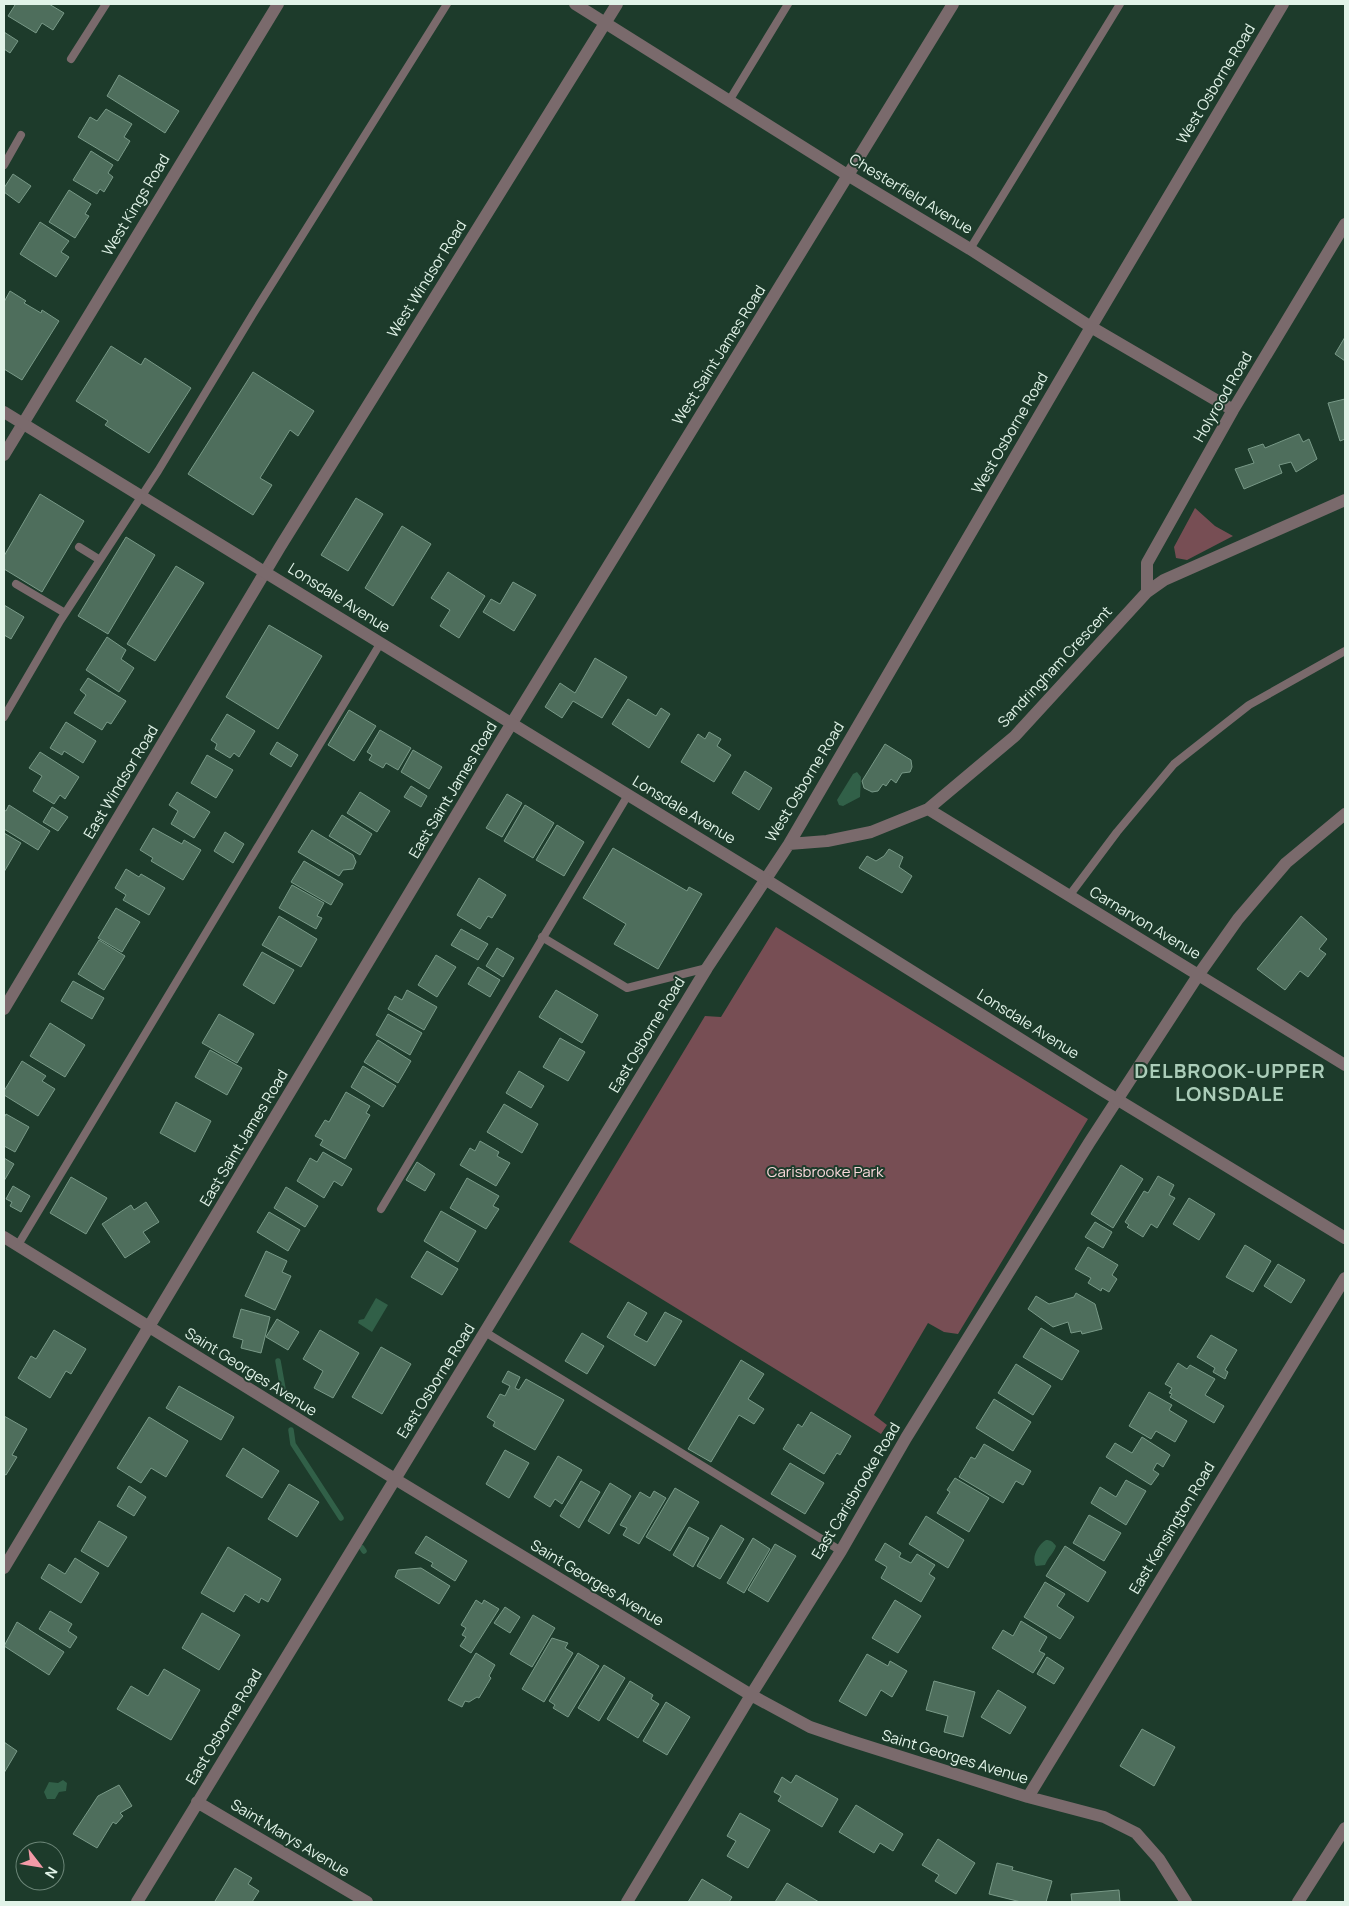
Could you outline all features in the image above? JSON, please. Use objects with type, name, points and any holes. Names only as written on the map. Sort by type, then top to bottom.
[{"type":"street","name":"West Kings Road","points":[[4,455],[278,4]]},
{"type":"street","name":"Chesterfield Avenue","points":[[575,4],[849,176],[970,249],[1091,327],[1233,410]]},
{"type":"street","name":"West Windsor Road","points":[[266,572],[617,4]]},
{"type":"street","name":"West Saint James Road","points":[[512,724],[954,4]]},
{"type":"street","name":"West Osborne Road","points":[[765,879],[788,844],[1283,4]]},
{"type":"street","name":"Holyrood Road","points":[[1147,592],[1147,563],[1233,410],[1345,224]]},
{"type":"street","name":"Lonsdale Avenue","points":[[4,412],[765,879],[1118,1100],[1345,1238]]},
{"type":"street","name":"Sandringham Crescent","points":[[788,844],[827,841],[872,832],[928,809],[1015,736],[1147,592],[1164,580],[1345,500]]},
{"type":"street","name":"East Windsor Road","points":[[4,1008],[266,572]]},
{"type":"street","name":"East Saint James Road","points":[[4,1568],[512,724]]},
{"type":"street","name":"Carnarvon Avenue","points":[[928,809],[1345,1065]]},
{"type":"street","name":"East Carisbrooke Road","points":[[627,1902],[751,1695],[841,1551],[906,1438],[1089,1143],[1199,974],[1238,919],[1286,863],[1345,814]]},
{"type":"street","name":"East Osborne Road","points":[[137,1902],[707,968],[765,879]]},
{"type":"street","name":"Saint Georges Avenue","points":[[4,1237],[395,1479],[751,1695],[810,1727],[1028,1797],[1104,1817],[1136,1833],[1159,1859],[1186,1902]]},
{"type":"street","name":"East Kensington Road","points":[[1028,1797],[1345,1278]]},
{"type":"street","name":"Saint Marys Avenue","points":[[197,1802],[366,1902]]},
{"type":"street","points":[[1298,1902],[1345,1828]]},
{"type":"lane","points":[[71,59],[106,4]]},
{"type":"lane","points":[[4,717],[65,613],[142,496],[253,314],[447,4]]},
{"type":"lane","points":[[729,101],[788,4]]},
{"type":"lane","points":[[970,249],[1120,4]]},
{"type":"lane","points":[[4,165],[21,135]]},
{"type":"lane","points":[[79,547],[100,560]]},
{"type":"lane","points":[[16,584],[65,613]]},
{"type":"lane","points":[[18,1245],[380,644]]},
{"type":"lane","points":[[1069,896],[1117,832],[1174,764],[1249,705],[1345,651]]},
{"type":"lane","points":[[381,1209],[628,795]]},
{"type":"lane","points":[[542,937],[627,988],[707,968]]},
{"type":"lane","points":[[485,1332],[841,1551]]},
{"type":"green space","points":[[1195,508],[1215,526],[1233,536],[1187,560],[1176,558],[1174,547]]},
{"type":"green space","name":"Carisbrooke Park","points":[[776,927],[1088,1119],[958,1334],[944,1332],[928,1323],[874,1415],[887,1425],[881,1434],[569,1242],[705,1016],[721,1017]]},
{"type":"shaded area","points":[[857,772],[861,777],[860,797],[843,806],[839,805],[837,800],[853,774]]},
{"type":"shaded area","points":[[376,1298],[388,1305],[372,1332],[358,1323],[359,1320],[364,1319]]},
{"type":"shaded area","points":[[1046,1540],[1053,1542],[1056,1546],[1045,1565],[1036,1566],[1034,1559],[1036,1551]]},
{"type":"shaded area","points":[[63,1780],[67,1783],[66,1791],[59,1792],[55,1799],[47,1799],[44,1792],[49,1782],[58,1783]]},
{"type":"building","points":[[13,4],[49,4],[64,13],[53,30],[42,23],[36,33],[8,16],[15,5]]},
{"type":"building","points":[[4,32],[18,41],[10,53],[4,49]]},
{"type":"building","points":[[119,75],[179,111],[165,133],[107,96]]},
{"type":"building","points":[[106,109],[132,124],[124,137],[130,141],[118,161],[78,137],[90,117],[97,121]]},
{"type":"building","points":[[91,151],[113,165],[108,173],[113,177],[104,192],[100,189],[97,194],[73,180]]},
{"type":"building","points":[[13,174],[31,186],[19,203],[4,192],[4,188]]},
{"type":"building","points":[[69,190],[91,204],[85,214],[89,216],[75,238],[49,222]]},
{"type":"building","points":[[40,222],[69,241],[61,252],[69,257],[56,277],[20,254]]},
{"type":"building","points":[[10,291],[26,301],[24,303],[41,313],[42,310],[59,321],[22,380],[4,369],[4,302]]},
{"type":"building","points":[[1345,337],[1345,361],[1335,354]]},
{"type":"building","points":[[111,346],[141,365],[145,358],[191,388],[149,453],[105,425],[108,421],[76,401]]},
{"type":"building","points":[[253,372],[314,411],[298,436],[290,430],[260,478],[272,485],[253,515],[188,474]]},
{"type":"building","points":[[1345,399],[1345,439],[1340,441],[1328,403]]},
{"type":"building","points":[[1299,434],[1303,442],[1309,439],[1317,459],[1296,472],[1291,462],[1279,465],[1282,473],[1244,489],[1235,469],[1254,463],[1248,449],[1263,444],[1265,448]]},
{"type":"building","points":[[40,494],[84,521],[42,592],[4,569],[4,556]]},
{"type":"building","points":[[356,498],[383,514],[348,571],[321,555]]},
{"type":"building","points":[[402,526],[431,544],[393,606],[365,588]]},
{"type":"building","points":[[126,537],[155,555],[108,634],[78,616]]},
{"type":"building","points":[[176,566],[204,583],[155,661],[127,644]]},
{"type":"building","points":[[448,572],[485,596],[459,638],[440,626],[450,610],[431,598]]},
{"type":"building","points":[[513,582],[536,595],[514,631],[483,612],[491,599],[500,604]]},
{"type":"building","points":[[4,605],[24,617],[11,639],[4,635]]},
{"type":"building","points":[[269,625],[322,656],[278,729],[226,697]]},
{"type":"building","points":[[107,637],[126,650],[121,659],[134,668],[119,692],[86,670]]},
{"type":"building","points":[[595,658],[627,677],[602,718],[573,701],[562,718],[545,707],[560,683],[575,693]]},
{"type":"building","points":[[88,678],[126,701],[111,724],[107,722],[102,730],[74,713],[86,695],[80,690]]},
{"type":"building","points":[[628,699],[656,716],[661,708],[670,714],[649,748],[612,724]]},
{"type":"building","points":[[349,710],[376,726],[354,761],[328,745]]},
{"type":"building","points":[[227,714],[255,731],[239,757],[234,753],[230,758],[215,749],[217,744],[211,740]]},
{"type":"building","points":[[66,722],[96,741],[83,763],[64,751],[62,755],[50,748]]},
{"type":"building","points":[[380,730],[411,748],[398,770],[386,763],[383,768],[369,760],[372,755],[367,752]]},
{"type":"building","points":[[709,732],[721,739],[717,746],[731,755],[714,782],[681,762],[698,734],[705,739]]},
{"type":"building","points":[[277,742],[298,755],[291,767],[270,754]]},
{"type":"building","points":[[885,744],[911,760],[912,767],[910,772],[902,773],[896,783],[891,779],[886,786],[883,784],[878,791],[872,792],[864,788],[862,781]]},
{"type":"building","points":[[413,750],[442,767],[429,789],[401,772]]},
{"type":"building","points":[[40,752],[79,777],[65,799],[60,795],[54,804],[33,791],[42,776],[29,768]]},
{"type":"building","points":[[207,755],[233,770],[216,798],[191,783]]},
{"type":"building","points":[[745,771],[772,788],[759,810],[732,793]]},
{"type":"building","points":[[411,786],[427,796],[421,807],[404,797]]},
{"type":"building","points":[[177,792],[210,812],[194,838],[171,824],[178,811],[169,805]]},
{"type":"building","points":[[360,792],[390,811],[377,832],[347,813]]},
{"type":"building","points":[[507,794],[522,803],[502,837],[486,828]]},
{"type":"building","points":[[9,805],[50,831],[38,850],[4,829],[4,810],[6,811]]},
{"type":"building","points":[[525,805],[554,823],[533,858],[504,841]]},
{"type":"building","points":[[52,807],[68,817],[58,831],[43,822]]},
{"type":"building","points":[[342,815],[372,834],[360,855],[329,836]]},
{"type":"building","points":[[557,825],[584,842],[564,876],[536,860]]},
{"type":"building","points":[[153,828],[182,844],[184,840],[201,850],[183,880],[151,861],[153,858],[140,850]]},
{"type":"building","points":[[312,830],[353,855],[356,862],[353,869],[343,870],[339,876],[298,852]]},
{"type":"building","points":[[225,832],[244,844],[233,863],[214,851]]},
{"type":"building","points":[[4,833],[21,843],[4,872]]},
{"type":"building","points":[[613,848],[687,891],[689,887],[702,894],[658,969],[614,944],[626,924],[583,898]]},
{"type":"building","points":[[889,849],[903,857],[899,867],[912,876],[902,893],[859,868],[867,856],[876,861],[884,856]]},
{"type":"building","points":[[304,861],[343,884],[331,905],[291,882]]},
{"type":"building","points":[[126,869],[139,877],[141,874],[165,888],[149,915],[123,900],[126,895],[115,888]]},
{"type":"building","points":[[479,878],[506,895],[492,918],[488,916],[480,929],[457,915]]},
{"type":"building","points":[[292,885],[324,903],[317,916],[322,918],[316,929],[279,908]]},
{"type":"building","points":[[116,908],[140,922],[122,952],[98,938]]},
{"type":"building","points":[[279,916],[317,939],[301,967],[262,945]]},
{"type":"building","points":[[1301,916],[1327,939],[1319,949],[1326,954],[1308,977],[1300,971],[1285,990],[1257,969]]},
{"type":"building","points":[[461,929],[488,944],[478,960],[451,945]]},
{"type":"building","points":[[99,940],[125,956],[104,990],[78,974]]},
{"type":"building","points":[[497,948],[514,958],[503,977],[486,966]]},
{"type":"building","points":[[262,952],[294,970],[274,1004],[243,985]]},
{"type":"building","points":[[436,955],[456,967],[437,997],[418,985]]},
{"type":"building","points":[[478,967],[500,980],[490,997],[468,984]]},
{"type":"building","points":[[73,981],[104,998],[92,1019],[61,1001]]},
{"type":"building","points":[[407,990],[437,1007],[424,1030],[388,1009],[395,996],[402,1000]]},
{"type":"building","points":[[556,990],[598,1015],[582,1043],[539,1017]]},
{"type":"building","points":[[219,1014],[254,1034],[237,1063],[202,1043]]},
{"type":"building","points":[[388,1014],[422,1033],[410,1055],[376,1035]]},
{"type":"building","points":[[50,1023],[85,1045],[65,1077],[30,1056]]},
{"type":"building","points":[[560,1038],[585,1052],[568,1081],[543,1067]]},
{"type":"building","points":[[378,1040],[411,1061],[398,1083],[364,1062]]},
{"type":"building","points":[[210,1050],[242,1068],[227,1095],[195,1077]]},
{"type":"building","points":[[22,1061],[46,1076],[42,1081],[55,1089],[38,1116],[4,1095],[4,1091]]},
{"type":"building","points":[[363,1066],[396,1086],[383,1107],[351,1087]]},
{"type":"building","points":[[519,1071],[544,1086],[531,1108],[506,1093]]},
{"type":"building","points":[[346,1092],[370,1106],[366,1113],[370,1115],[345,1159],[320,1145],[323,1140],[315,1136],[325,1120],[329,1122]]},
{"type":"building","points":[[176,1102],[211,1121],[195,1152],[160,1133]]},
{"type":"building","points":[[504,1104],[538,1124],[522,1153],[487,1132]]},
{"type":"building","points":[[6,1114],[29,1127],[15,1152],[4,1146],[4,1118]]},
{"type":"building","points":[[480,1141],[499,1152],[497,1156],[510,1163],[496,1186],[460,1165],[470,1148],[475,1151]]},
{"type":"building","points":[[323,1152],[352,1169],[342,1186],[334,1181],[324,1198],[297,1181],[310,1158],[317,1162]]},
{"type":"building","points":[[4,1158],[14,1164],[4,1181]]},
{"type":"building","points":[[417,1162],[435,1174],[425,1191],[406,1180]]},
{"type":"building","points":[[1121,1165],[1143,1179],[1113,1228],[1091,1214]]},
{"type":"building","points":[[1158,1176],[1174,1185],[1169,1195],[1175,1198],[1157,1228],[1151,1224],[1143,1237],[1127,1227],[1129,1225],[1125,1222],[1144,1191],[1148,1193]]},
{"type":"building","points":[[71,1177],[107,1198],[86,1234],[50,1213]]},
{"type":"building","points":[[467,1178],[499,1196],[493,1206],[499,1209],[486,1229],[450,1208]]},
{"type":"building","points":[[13,1186],[30,1196],[21,1212],[10,1206],[12,1202],[6,1199]]},
{"type":"building","points":[[286,1187],[318,1206],[305,1227],[274,1208]]},
{"type":"building","points":[[1189,1198],[1215,1214],[1199,1240],[1173,1224]]},
{"type":"building","points":[[146,1202],[159,1222],[143,1232],[150,1242],[125,1258],[102,1224],[131,1205],[134,1210]]},
{"type":"building","points":[[441,1211],[476,1231],[458,1262],[424,1241]]},
{"type":"building","points":[[269,1212],[300,1230],[288,1251],[257,1232]]},
{"type":"building","points":[[1095,1222],[1112,1232],[1103,1248],[1085,1237]]},
{"type":"building","points":[[1245,1245],[1271,1261],[1253,1292],[1226,1277]]},
{"type":"building","points":[[1088,1247],[1118,1265],[1112,1275],[1117,1279],[1109,1292],[1102,1288],[1101,1291],[1088,1283],[1091,1278],[1075,1269]]},
{"type":"building","points":[[266,1251],[287,1261],[282,1272],[291,1276],[275,1310],[245,1296]]},
{"type":"building","points":[[427,1251],[458,1269],[442,1295],[411,1277]]},
{"type":"building","points":[[1278,1264],[1305,1280],[1291,1303],[1264,1286]]},
{"type":"building","points":[[1076,1293],[1095,1304],[1102,1329],[1082,1334],[1081,1331],[1071,1333],[1068,1322],[1053,1327],[1028,1309],[1036,1296],[1049,1304],[1074,1297]]},
{"type":"building","points":[[628,1302],[647,1313],[634,1335],[647,1342],[665,1312],[682,1321],[655,1366],[607,1337]]},
{"type":"building","points":[[241,1309],[270,1317],[261,1353],[241,1348],[243,1340],[233,1337]]},
{"type":"building","points":[[277,1319],[299,1332],[288,1350],[266,1337]]},
{"type":"building","points":[[1041,1328],[1079,1351],[1062,1380],[1023,1357]]},
{"type":"building","points":[[54,1330],[86,1349],[71,1374],[66,1371],[50,1398],[18,1378],[31,1356],[36,1359]]},
{"type":"building","points":[[320,1330],[359,1353],[333,1398],[314,1388],[323,1371],[303,1359]]},
{"type":"building","points":[[582,1333],[604,1346],[587,1374],[565,1361]]},
{"type":"building","points":[[1211,1335],[1237,1350],[1225,1370],[1228,1372],[1225,1379],[1213,1372],[1215,1368],[1197,1357]]},
{"type":"building","points":[[381,1347],[411,1364],[382,1414],[352,1397]]},
{"type":"building","points":[[741,1360],[764,1374],[748,1399],[764,1409],[754,1424],[739,1415],[711,1462],[688,1449]]},
{"type":"building","points":[[1178,1363],[1187,1369],[1190,1365],[1215,1379],[1205,1395],[1224,1406],[1214,1423],[1170,1397],[1172,1394],[1169,1393],[1172,1388],[1165,1384]]},
{"type":"building","points":[[1016,1364],[1051,1386],[1033,1415],[998,1393]]},
{"type":"building","points":[[508,1371],[520,1377],[515,1388],[519,1390],[526,1379],[564,1400],[535,1450],[493,1426],[495,1422],[487,1417],[500,1394],[505,1396],[510,1386],[502,1382]]},
{"type":"building","points":[[179,1386],[234,1417],[221,1440],[166,1408]]},
{"type":"building","points":[[1149,1392],[1172,1405],[1169,1410],[1187,1421],[1175,1442],[1156,1431],[1151,1439],[1129,1426]]},
{"type":"building","points":[[994,1399],[1031,1422],[1013,1451],[976,1428]]},
{"type":"building","points":[[811,1412],[851,1436],[840,1455],[837,1453],[824,1474],[783,1449],[798,1424],[802,1427]]},
{"type":"building","points":[[4,1416],[27,1429],[12,1455],[17,1457],[6,1475],[4,1474]]},
{"type":"building","points":[[149,1417],[188,1441],[166,1477],[151,1468],[141,1483],[117,1468]]},
{"type":"building","points":[[1142,1437],[1170,1455],[1163,1467],[1157,1463],[1153,1470],[1159,1474],[1151,1485],[1106,1457],[1115,1443],[1132,1453]]},
{"type":"building","points":[[984,1444],[1031,1471],[1023,1485],[1016,1481],[1003,1503],[959,1477],[971,1457],[975,1459]]},
{"type":"building","points":[[243,1448],[279,1471],[262,1498],[226,1476]]},
{"type":"building","points":[[505,1450],[529,1463],[509,1498],[486,1484]]},
{"type":"building","points":[[558,1456],[582,1470],[562,1504],[555,1499],[550,1507],[534,1497]]},
{"type":"building","points":[[790,1463],[824,1483],[805,1514],[771,1494]]},
{"type":"building","points":[[955,1478],[989,1498],[969,1532],[937,1513],[950,1492],[947,1490]]},
{"type":"building","points":[[1126,1480],[1146,1491],[1126,1525],[1091,1503],[1100,1487],[1116,1497]]},
{"type":"building","points":[[581,1481],[600,1492],[579,1528],[560,1516]]},
{"type":"building","points":[[610,1483],[631,1496],[609,1534],[588,1521]]},
{"type":"building","points":[[289,1484],[319,1502],[297,1537],[268,1519]]},
{"type":"building","points":[[129,1486],[146,1497],[134,1516],[117,1506]]},
{"type":"building","points":[[675,1488],[699,1502],[670,1551],[646,1537]]},
{"type":"building","points":[[654,1491],[666,1498],[639,1544],[623,1535],[627,1528],[620,1525],[640,1492],[650,1498]]},
{"type":"building","points":[[1089,1515],[1121,1533],[1104,1561],[1073,1543]]},
{"type":"building","points":[[926,1516],[964,1540],[948,1568],[909,1544]]},
{"type":"building","points":[[99,1521],[127,1537],[108,1567],[81,1551]]},
{"type":"building","points":[[721,1525],[744,1539],[720,1579],[697,1566]]},
{"type":"building","points":[[689,1527],[709,1538],[693,1567],[673,1555]]},
{"type":"building","points":[[426,1536],[467,1561],[455,1581],[431,1566],[433,1563],[415,1553]]},
{"type":"building","points":[[753,1538],[770,1549],[744,1593],[727,1583]]},
{"type":"building","points":[[885,1543],[901,1553],[899,1557],[911,1563],[917,1554],[935,1565],[929,1574],[935,1578],[921,1602],[881,1578],[887,1567],[875,1560]]},
{"type":"building","points":[[775,1544],[796,1556],[768,1602],[748,1590]]},
{"type":"building","points":[[1065,1546],[1106,1572],[1088,1602],[1046,1576]]},
{"type":"building","points":[[228,1547],[281,1579],[268,1602],[261,1598],[259,1603],[245,1594],[234,1612],[201,1593]]},
{"type":"building","points":[[75,1558],[99,1573],[81,1603],[41,1578],[49,1564],[65,1574]]},
{"type":"building","points":[[421,1568],[450,1586],[439,1604],[395,1577],[398,1570]]},
{"type":"building","points":[[1045,1582],[1065,1594],[1057,1606],[1074,1617],[1060,1639],[1024,1617]]},
{"type":"building","points":[[476,1600],[482,1604],[484,1600],[499,1609],[471,1653],[460,1646],[466,1637],[462,1635],[466,1628],[461,1625]]},
{"type":"building","points":[[895,1600],[921,1616],[898,1653],[872,1638]]},
{"type":"building","points":[[505,1607],[520,1617],[510,1633],[494,1623]]},
{"type":"building","points":[[50,1611],[72,1624],[68,1631],[77,1637],[70,1648],[39,1629]]},
{"type":"building","points":[[202,1613],[240,1635],[219,1670],[182,1648]]},
{"type":"building","points":[[533,1615],[555,1628],[532,1667],[510,1654]]},
{"type":"building","points":[[1021,1621],[1047,1637],[1039,1651],[1045,1654],[1033,1673],[992,1648],[1003,1630],[1013,1636]]},
{"type":"building","points":[[17,1622],[64,1652],[49,1675],[4,1646]]},
{"type":"building","points":[[552,1638],[568,1643],[565,1648],[573,1653],[544,1702],[522,1689]]},
{"type":"building","points":[[476,1653],[495,1665],[489,1676],[491,1678],[479,1698],[477,1697],[469,1702],[465,1701],[462,1707],[448,1700]]},
{"type":"building","points":[[578,1653],[599,1666],[568,1717],[553,1708],[555,1705],[549,1701]]},
{"type":"building","points":[[867,1654],[888,1666],[890,1661],[907,1671],[892,1697],[881,1690],[866,1716],[839,1701]]},
{"type":"building","points":[[1047,1657],[1064,1668],[1054,1684],[1037,1674]]},
{"type":"building","points":[[604,1665],[625,1678],[599,1721],[578,1708]]},
{"type":"building","points":[[164,1669],[200,1690],[171,1740],[117,1709],[131,1686],[148,1696]]},
{"type":"building","points":[[630,1681],[653,1695],[651,1699],[659,1704],[638,1738],[607,1719]]},
{"type":"building","points":[[934,1681],[975,1692],[963,1737],[944,1732],[948,1716],[926,1710]]},
{"type":"building","points":[[998,1690],[1026,1707],[1010,1734],[981,1717]]},
{"type":"building","points":[[666,1702],[690,1717],[667,1755],[643,1741]]},
{"type":"building","points":[[1142,1729],[1175,1747],[1154,1786],[1120,1766]]},
{"type":"building","points":[[4,1742],[17,1751],[4,1773]]},
{"type":"building","points":[[796,1775],[838,1799],[822,1827],[778,1801],[781,1796],[774,1792],[782,1777],[791,1783]]},
{"type":"building","points":[[119,1785],[132,1806],[120,1813],[123,1816],[116,1824],[113,1822],[97,1848],[73,1834],[98,1796]]},
{"type":"building","points":[[856,1805],[903,1834],[893,1851],[880,1843],[874,1853],[839,1832]]},
{"type":"building","points":[[740,1813],[770,1830],[748,1868],[727,1856],[736,1841],[727,1836]]},
{"type":"building","points":[[938,1839],[975,1863],[956,1894],[935,1881],[939,1875],[922,1865]]},
{"type":"building","points":[[997,1863],[1013,1867],[1012,1870],[1052,1881],[1046,1902],[1021,1902],[989,1894]]},
{"type":"building","points":[[235,1868],[252,1878],[248,1884],[259,1891],[252,1902],[215,1901]]},
{"type":"building","points":[[702,1879],[732,1897],[729,1902],[688,1902]]},
{"type":"building","points":[[787,1883],[819,1902],[775,1902]]},
{"type":"building","points":[[1119,1890],[1120,1902],[1072,1902],[1071,1894]]},
{"type":"waterway","points":[[278,1361],[283,1389]]},
{"type":"waterway","points":[[291,1430],[293,1444],[341,1518]]},
{"type":"district","name":"DELBROOK-UPPER LONSDALE","points":[[1230,1082]]}]
